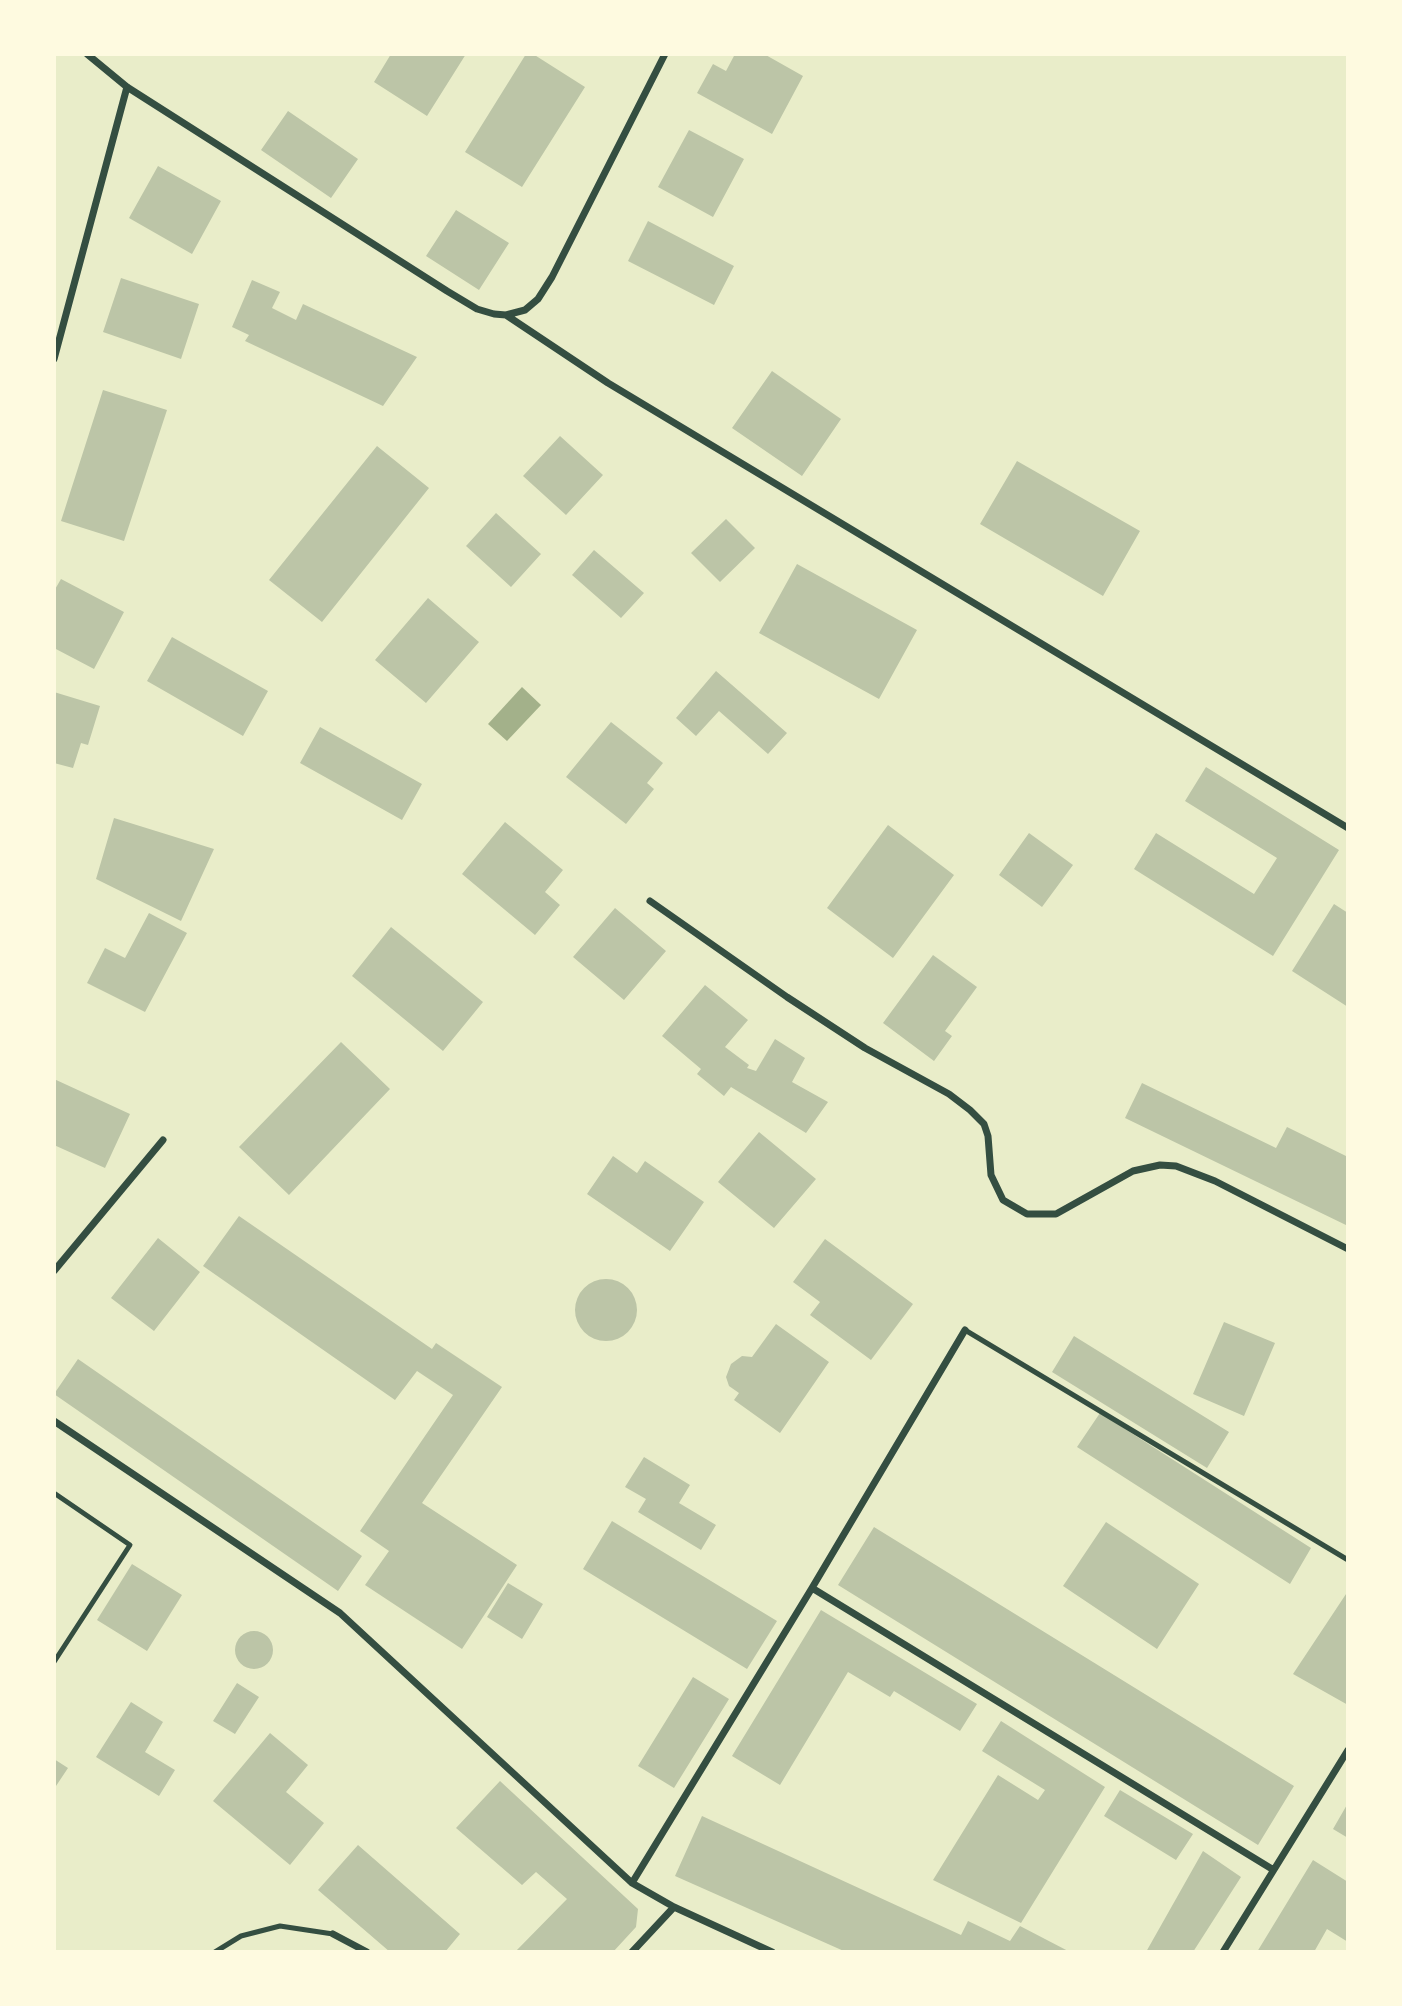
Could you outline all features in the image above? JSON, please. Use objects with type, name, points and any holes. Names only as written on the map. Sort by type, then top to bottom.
[{"type":"street","points":[[87,54],[127,87],[477,310],[506,315],[525,310],[538,299],[552,277],[665,54]]},
{"type":"street","points":[[54,359],[127,87]]},
{"type":"street","points":[[506,315],[608,383],[1348,828]]},
{"type":"street","points":[[650,901],[865,1048],[949,1094],[970,1110],[984,1124],[988,1136],[991,1175],[1003,1200],[1027,1214],[1056,1214],[1133,1171],[1160,1165],[1176,1166],[1215,1181],[1348,1249]]},
{"type":"street","points":[[54,1271],[163,1140]]},
{"type":"street","points":[[632,1883],[965,1330]]},
{"type":"street","points":[[54,1421],[340,1613],[632,1883],[674,1907],[772,1952]]},
{"type":"street","points":[[812,1588],[1272,1869]]},
{"type":"street","points":[[1223,1952],[1348,1750]]},
{"type":"street","points":[[632,1952],[674,1907]]},
{"type":"street","points":[[333,1934],[367,1952]]},
{"type":"lane","points":[[965,1330],[1348,1560]]},
{"type":"lane","points":[[54,1493],[130,1545],[54,1662]]},
{"type":"lane","points":[[215,1952],[241,1936],[280,1926],[333,1934]]},
{"type":"shaded area","points":[[522,687],[541,705],[507,741],[488,724]]},
{"type":"building","points":[[391,54],[466,54],[427,116],[374,82]]},
{"type":"building","points":[[526,54],[533,54],[585,87],[522,187],[465,152]]},
{"type":"building","points":[[735,54],[764,54],[803,76],[772,134],[697,93],[713,64],[726,71]]},
{"type":"building","points":[[288,111],[358,159],[331,198],[261,150]]},
{"type":"building","points":[[689,130],[744,159],[713,217],[658,187]]},
{"type":"building","points":[[158,166],[221,201],[192,254],[129,218]]},
{"type":"building","points":[[456,210],[509,243],[479,290],[426,256]]},
{"type":"building","points":[[648,221],[734,266],[714,305],[628,261]]},
{"type":"building","points":[[121,278],[199,304],[181,359],[103,332]]},
{"type":"building","points":[[252,280],[280,292],[272,308],[296,320],[303,304],[417,357],[383,406],[245,341],[249,335],[232,327]]},
{"type":"building","points":[[772,371],[841,419],[802,476],[732,428]]},
{"type":"building","points":[[103,390],[167,410],[124,541],[61,521]]},
{"type":"building","points":[[560,436],[603,475],[566,515],[523,476]]},
{"type":"building","points":[[377,446],[429,488],[322,622],[269,580]]},
{"type":"building","points":[[1017,461],[1140,531],[1103,596],[980,524]]},
{"type":"building","points":[[496,513],[541,554],[511,587],[466,546]]},
{"type":"building","points":[[726,519],[755,548],[720,582],[691,553]]},
{"type":"building","points":[[594,550],[644,593],[621,618],[572,575]]},
{"type":"building","points":[[797,564],[917,630],[879,699],[759,633]]},
{"type":"building","points":[[61,579],[124,612],[94,669],[54,648],[54,591]]},
{"type":"building","points":[[428,598],[479,642],[426,703],[375,660]]},
{"type":"building","points":[[172,637],[268,691],[243,736],[147,681]]},
{"type":"building","points":[[716,671],[787,733],[768,754],[719,711],[696,736],[676,718]]},
{"type":"building","points":[[54,692],[100,706],[88,745],[81,743],[73,768],[54,763]]},
{"type":"building","points":[[611,722],[663,763],[647,783],[654,789],[626,824],[566,777]]},
{"type":"building","points":[[320,727],[422,784],[402,820],[300,763]]},
{"type":"building","points":[[1206,767],[1339,850],[1273,956],[1134,869],[1156,833],[1254,894],[1277,858],[1185,801]]},
{"type":"building","points":[[114,818],[214,849],[181,921],[96,879]]},
{"type":"building","points":[[505,822],[563,870],[545,892],[560,905],[535,935],[462,874]]},
{"type":"building","points":[[888,825],[954,875],[893,958],[827,908]]},
{"type":"building","points":[[1029,833],[1073,865],[1042,907],[999,875]]},
{"type":"building","points":[[1334,904],[1348,913],[1348,1007],[1292,971]]},
{"type":"building","points":[[615,908],[666,951],[624,1000],[573,957]]},
{"type":"building","points":[[149,913],[187,933],[145,1012],[87,983],[105,948],[125,958]]},
{"type":"building","points":[[391,927],[483,1002],[443,1051],[352,976]]},
{"type":"building","points":[[933,955],[977,987],[945,1031],[952,1036],[934,1061],[883,1023]]},
{"type":"building","points":[[705,985],[748,1020],[725,1047],[749,1065],[747,1068],[756,1071],[775,1039],[805,1058],[792,1082],[828,1102],[806,1133],[731,1087],[724,1096],[697,1074],[701,1069],[662,1036]]},
{"type":"building","points":[[341,1042],[390,1089],[289,1195],[239,1147]]},
{"type":"building","points":[[54,1079],[130,1114],[105,1168],[54,1145]]},
{"type":"building","points":[[1142,1083],[1276,1148],[1287,1127],[1348,1157],[1348,1226],[1125,1118]]},
{"type":"building","points":[[759,1132],[816,1179],[774,1228],[718,1182]]},
{"type":"building","points":[[613,1156],[637,1173],[645,1161],[704,1202],[670,1251],[587,1194]]},
{"type":"building","points":[[239,1216],[432,1349],[436,1343],[502,1387],[422,1503],[517,1565],[462,1649],[365,1585],[389,1551],[360,1531],[453,1395],[417,1371],[395,1400],[203,1266]]},
{"type":"building","points":[[158,1238],[200,1272],[154,1331],[111,1298]]},
{"type":"building","points":[[825,1239],[913,1304],[871,1360],[810,1315],[820,1302],[793,1282]]},
{"type":"building","points":[[606,1279],[618,1281],[628,1288],[635,1298],[635,1322],[628,1332],[618,1339],[606,1341],[594,1339],[584,1332],[577,1322],[575,1310],[577,1298],[584,1288],[594,1281]]},
{"type":"building","points":[[1224,1322],[1275,1343],[1244,1416],[1193,1394]]},
{"type":"building","points":[[776,1324],[829,1362],[780,1433],[734,1400],[739,1393],[729,1386],[726,1377],[731,1364],[742,1356],[752,1357]]},
{"type":"building","points":[[1074,1336],[1229,1432],[1207,1468],[1052,1372]]},
{"type":"building","points":[[78,1359],[362,1556],[338,1591],[54,1394]]},
{"type":"building","points":[[1100,1413],[1311,1548],[1290,1584],[1077,1447]]},
{"type":"building","points":[[644,1457],[690,1485],[679,1503],[716,1525],[701,1550],[638,1512],[646,1499],[625,1487]]},
{"type":"building","points":[[612,1521],[777,1621],[747,1669],[583,1569]]},
{"type":"building","points":[[1106,1522],[1199,1584],[1157,1649],[1063,1586]]},
{"type":"building","points":[[874,1527],[1294,1786],[1258,1845],[838,1585]]},
{"type":"building","points":[[132,1564],[182,1595],[147,1651],[97,1620]]},
{"type":"building","points":[[508,1583],[543,1604],[522,1639],[487,1617]]},
{"type":"building","points":[[1348,1591],[1348,1705],[1293,1674]]},
{"type":"building","points":[[821,1610],[977,1704],[960,1731],[894,1691],[890,1697],[848,1672],[780,1785],[732,1756]]},
{"type":"building","points":[[254,1631],[268,1636],[273,1650],[268,1664],[254,1669],[240,1664],[235,1650],[240,1636]]},
{"type":"building","points":[[693,1677],[729,1699],[674,1788],[638,1766]]},
{"type":"building","points":[[237,1683],[259,1697],[235,1734],[213,1721]]},
{"type":"building","points":[[131,1702],[163,1722],[145,1752],[175,1770],[159,1796],[96,1757]]},
{"type":"building","points":[[1001,1721],[1105,1787],[1021,1923],[933,1880],[998,1775],[1038,1800],[1045,1790],[982,1751]]},
{"type":"building","points":[[270,1733],[308,1765],[286,1792],[324,1823],[290,1865],[213,1801]]},
{"type":"building","points":[[54,1759],[68,1768],[54,1789]]},
{"type":"building","points":[[500,1781],[638,1909],[636,1927],[613,1952],[515,1952],[567,1899],[536,1872],[522,1885],[456,1828]]},
{"type":"building","points":[[1120,1790],[1193,1834],[1176,1860],[1104,1816]]},
{"type":"building","points":[[1348,1803],[1348,1838],[1333,1829]]},
{"type":"building","points":[[702,1816],[961,1935],[968,1921],[1010,1941],[1020,1926],[1070,1952],[846,1952],[675,1876]]},
{"type":"building","points":[[358,1845],[460,1934],[445,1952],[390,1952],[318,1890]]},
{"type":"building","points":[[1203,1851],[1241,1877],[1193,1952],[1146,1952]]},
{"type":"building","points":[[1313,1860],[1348,1882],[1348,1942],[1327,1929],[1314,1952],[1257,1952]]}]
